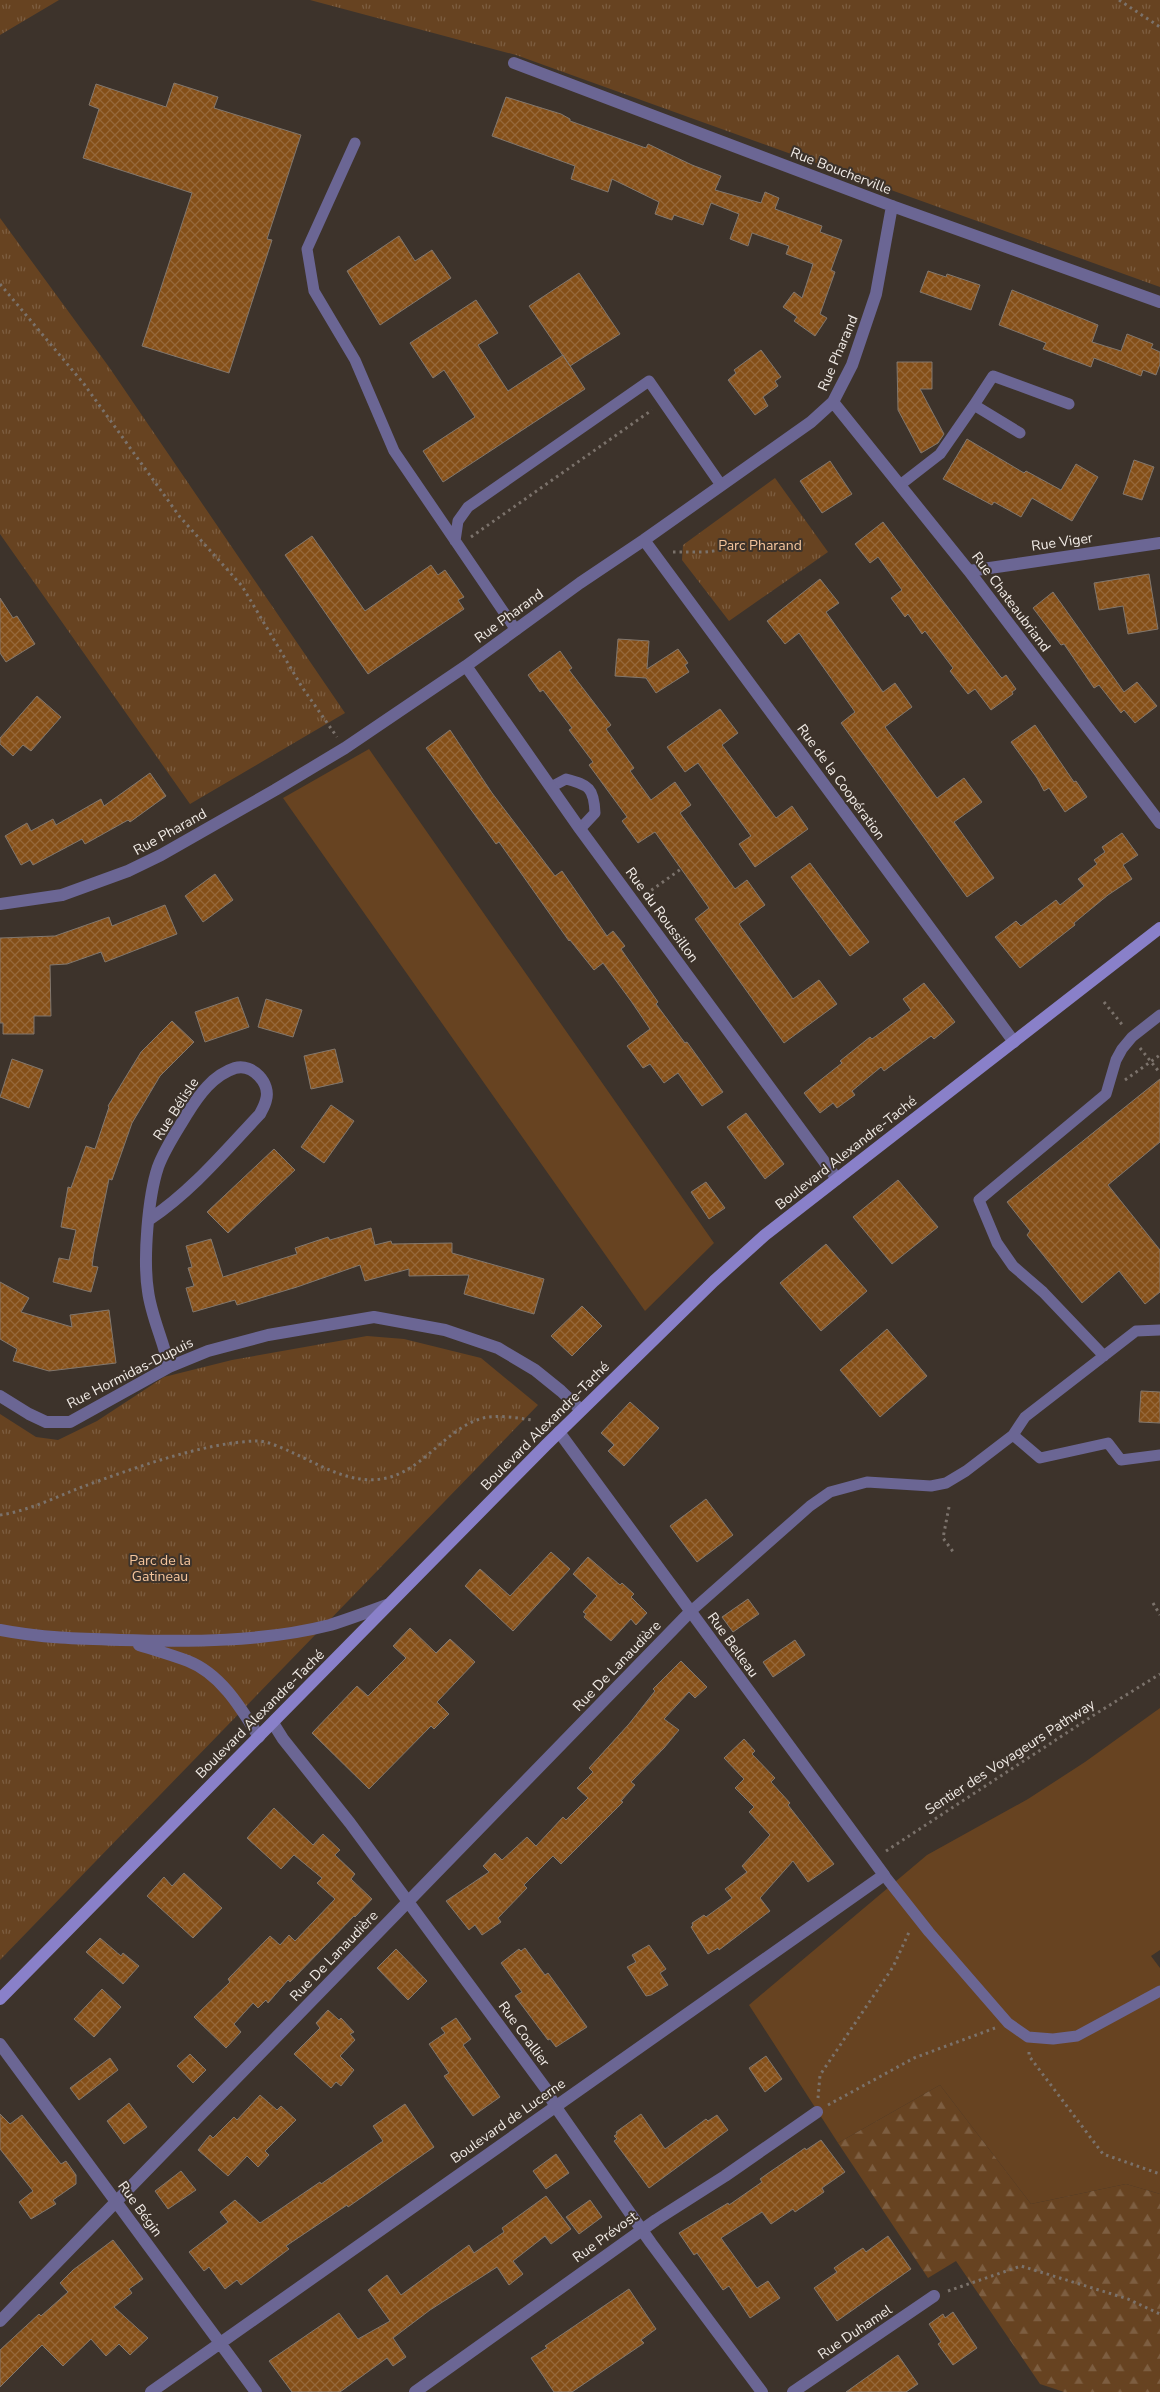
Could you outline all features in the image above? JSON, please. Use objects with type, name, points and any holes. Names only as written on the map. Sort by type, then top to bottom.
[{"type":"main road","name":"Boulevard Alexandre-Taché","points":[[0,1999],[559,1432],[714,1281],[765,1235],[1160,928]]},
{"type":"street","name":"Rue Boucherville","points":[[514,63],[892,206],[1160,302]]},
{"type":"street","name":"Rue Pharand","points":[[0,904],[62,895],[128,871],[169,850],[344,748],[466,666],[580,582],[644,540],[811,422],[834,402],[852,365],[876,294],[892,206]]},
{"type":"street","name":"Rue Chateaubriand","points":[[834,402],[969,571],[1160,823]]},
{"type":"street","name":"Rue de la Coopération","points":[[644,540],[1014,1042]]},
{"type":"street","name":"Rue Viger","points":[[969,571],[1160,543]]},
{"type":"street","name":"Rue du Roussillon","points":[[466,666],[580,829],[837,1179]]},
{"type":"street","name":"Rue Bélisle","points":[[150,1219],[172,1204],[190,1187],[260,1114],[266,1100],[266,1088],[261,1077],[250,1069],[239,1067],[224,1072],[210,1082],[194,1103],[169,1144],[158,1167],[152,1188],[147,1243],[148,1291],[169,1367]]},
{"type":"street","name":"Rue Hormidas-Dupuis","points":[[0,1396],[46,1422],[70,1422],[169,1367],[208,1351],[268,1335],[374,1317],[445,1330],[498,1348],[535,1370],[581,1410]]},
{"type":"street","name":"Rue Belleau","points":[[559,1432],[884,1875]]},
{"type":"street","points":[[0,1630],[66,1638],[172,1642],[211,1640],[277,1634],[328,1625],[387,1605]]},
{"type":"street","name":"Rue De Lanaudière","points":[[0,2321],[690,1612]]},
{"type":"street","points":[[122,1640],[190,1661],[206,1672],[222,1684],[233,1697],[259,1737]]},
{"type":"street","name":"Rue Coallier","points":[[273,1723],[350,1823],[546,2089],[555,2106],[642,2230],[762,2392]]},
{"type":"street","name":"Boulevard de Lucerne","points":[[151,2392],[884,1875]]},
{"type":"street","name":"Rue Bégin","points":[[0,2044],[256,2392]]},
{"type":"street","name":"Rue Prévost","points":[[415,2392],[642,2230],[725,2176],[817,2112]]},
{"type":"street","name":"Rue Duhamel","points":[[792,2392],[934,2296]]},
{"type":"lane","points":[[356,143],[307,249],[314,291],[356,360],[394,451],[516,630]]},
{"type":"lane","points":[[900,485],[940,454],[994,376],[1069,404]]},
{"type":"lane","points":[[455,541],[458,521],[468,507],[649,382],[721,485]]},
{"type":"lane","points":[[974,405],[1020,433]]},
{"type":"lane","points":[[551,787],[566,779],[585,784],[594,796],[595,813],[580,829]]},
{"type":"lane","points":[[1104,1356],[1043,1292],[1013,1266],[997,1243],[979,1200],[1106,1094],[1116,1060],[1122,1049],[1132,1037],[1160,1015]]},
{"type":"lane","points":[[690,1612],[810,1506],[830,1492],[866,1482],[926,1486],[946,1483],[966,1471],[1013,1435],[1025,1417],[1136,1331],[1160,1330]]},
{"type":"lane","points":[[1013,1435],[1040,1458],[1108,1443],[1121,1460],[1160,1455]]},
{"type":"lane","points":[[884,1875],[916,1916],[1008,2023],[1028,2037],[1053,2039],[1077,2036],[1160,1990]]},
{"type":"path","points":[[1120,0],[1160,27]]},
{"type":"path","points":[[0,284],[84,384],[180,517],[242,586],[302,687],[344,748]]},
{"type":"path","points":[[469,538],[653,409]]},
{"type":"path","points":[[672,552],[705,552],[730,549]]},
{"type":"path","points":[[645,895],[681,869]]},
{"type":"path","points":[[1104,1002],[1125,1028]]},
{"type":"path","points":[[1137,1043],[1160,1074]]},
{"type":"path","points":[[1106,1094],[1160,1055]]},
{"type":"path","points":[[0,1515],[32,1507],[111,1476],[166,1459],[251,1441],[278,1446],[353,1479],[383,1479],[416,1464],[438,1444],[477,1420],[503,1417],[533,1420]]},
{"type":"path","points":[[949,1507],[943,1538],[954,1553]]},
{"type":"path","points":[[1153,1603],[1160,1616]]},
{"type":"path","name":"Sentier des Voyageurs Pathway","points":[[873,1860],[1097,1712],[1160,1674]]},
{"type":"path","points":[[817,2112],[820,2075],[893,1967],[916,1916]]},
{"type":"path","points":[[817,2112],[914,2058],[1008,2023]]},
{"type":"path","points":[[1028,2037],[1029,2056],[1104,2154],[1160,2174]]},
{"type":"path","points":[[934,2296],[1021,2266],[1128,2299],[1160,2314]]},
{"type":"green space","points":[[0,0],[59,0],[0,35]]},
{"type":"green space","points":[[310,0],[1160,0],[1160,287],[516,55]]},
{"type":"green space","points":[[0,218],[109,367],[345,713],[190,804],[0,534]]},
{"type":"green space","name":"Parc Pharand","points":[[775,478],[828,552],[729,621],[682,560],[683,545]]},
{"type":"green space","points":[[369,749],[714,1243],[645,1311],[283,798]]},
{"type":"green space","name":"Parc de la Gatineau","points":[[367,1336],[404,1339],[481,1358],[538,1405],[0,1960],[0,1414],[36,1437],[58,1440],[97,1421],[164,1377],[232,1360]]},
{"type":"green space","points":[[1160,1708],[1160,1950],[1151,1956],[1160,1968],[1160,2194],[1126,2184],[1031,2204],[940,2085],[838,2143],[749,2005],[927,1855],[1028,1799],[1085,1762]]},
{"type":"green space","points":[[940,2085],[1031,2204],[1126,2184],[1160,2194],[1160,2392],[1064,2392],[1040,2384],[956,2261],[928,2278],[838,2143]]},
{"type":"building","points":[[174,83],[218,97],[214,108],[301,135],[267,239],[272,240],[229,373],[142,346],[192,193],[83,158],[99,109],[89,105],[96,84],[166,107]]},
{"type":"building","points":[[506,97],[561,114],[570,119],[570,121],[646,148],[648,144],[692,165],[721,176],[715,190],[761,203],[765,192],[779,198],[775,209],[822,226],[820,232],[842,240],[831,270],[835,272],[820,314],[827,318],[815,336],[794,321],[797,317],[783,307],[794,292],[802,298],[813,264],[786,254],[789,246],[752,233],[748,246],[730,239],[739,214],[711,203],[703,225],[674,215],[672,220],[655,214],[659,202],[612,179],[608,192],[571,179],[575,166],[492,136]]},
{"type":"building","points":[[399,236],[415,261],[432,250],[451,278],[380,325],[347,271]]},
{"type":"building","points":[[928,271],[946,277],[947,274],[980,285],[971,310],[920,292]]},
{"type":"building","points":[[579,273],[620,334],[570,366],[529,306]]},
{"type":"building","points":[[1012,290],[1098,325],[1092,342],[1121,351],[1127,334],[1153,344],[1151,348],[1160,352],[1160,364],[1156,375],[1143,370],[1141,376],[1094,358],[1091,367],[1043,349],[1046,343],[999,325]]},
{"type":"building","points":[[476,300],[498,333],[478,345],[508,391],[563,355],[585,389],[443,482],[423,451],[475,417],[444,370],[433,378],[410,343]]},
{"type":"building","points":[[761,350],[781,377],[775,381],[778,386],[763,397],[768,406],[755,415],[728,380],[736,373],[734,370]]},
{"type":"building","points":[[897,362],[932,362],[932,389],[920,389],[944,434],[938,443],[921,453],[898,410]]},
{"type":"building","points":[[967,439],[1024,473],[1026,471],[1061,490],[1076,464],[1098,477],[1072,521],[1032,498],[1021,517],[994,502],[992,505],[943,479]]},
{"type":"building","points":[[1134,460],[1154,467],[1142,500],[1123,494]]},
{"type":"building","points":[[830,461],[852,494],[822,513],[800,481]]},
{"type":"building","points":[[883,522],[1000,676],[1002,678],[1006,675],[1016,689],[1012,692],[1013,694],[991,710],[975,689],[968,694],[950,671],[953,668],[925,631],[922,634],[908,614],[905,617],[891,598],[902,590],[878,557],[870,563],[855,544]]},
{"type":"building","points":[[312,536],[365,611],[431,565],[438,575],[445,570],[464,597],[458,600],[464,609],[368,674],[285,555]]},
{"type":"building","points":[[1149,574],[1158,629],[1128,634],[1123,606],[1099,610],[1094,583]]},
{"type":"building","points":[[820,579],[839,603],[826,612],[883,692],[895,683],[912,707],[885,727],[937,798],[964,778],[982,802],[954,822],[994,878],[967,897],[841,723],[855,712],[799,633],[785,644],[767,621]]},
{"type":"building","points":[[1053,592],[1124,692],[1137,682],[1157,706],[1135,723],[1124,710],[1121,713],[1099,685],[1094,688],[1064,644],[1061,645],[1033,608]]},
{"type":"building","points":[[0,598],[13,618],[17,616],[35,644],[6,662],[0,653]]},
{"type":"building","points":[[618,639],[649,641],[647,669],[678,649],[688,663],[685,665],[689,672],[656,693],[646,678],[615,676]]},
{"type":"building","points":[[560,651],[572,668],[569,670],[611,725],[606,729],[634,768],[630,771],[651,800],[675,782],[691,805],[680,813],[735,889],[747,880],[765,905],[739,924],[793,999],[819,980],[837,1004],[784,1043],[695,919],[709,908],[655,832],[638,843],[622,821],[627,817],[589,765],[593,762],[569,730],[572,728],[543,690],[540,692],[528,675]]},
{"type":"building","points":[[37,696],[61,717],[31,751],[23,745],[13,756],[0,744],[0,738]]},
{"type":"building","points":[[720,709],[738,733],[722,745],[776,818],[792,806],[808,829],[755,867],[739,844],[751,836],[698,763],[685,772],[667,747]]},
{"type":"building","points":[[1035,725],[1074,782],[1076,781],[1087,797],[1065,812],[1049,788],[1044,791],[1011,742]]},
{"type":"building","points":[[450,730],[492,793],[555,876],[562,871],[607,936],[613,931],[625,946],[621,949],[658,1002],[656,1004],[685,1043],[687,1042],[723,1092],[702,1106],[678,1073],[664,1083],[650,1064],[643,1068],[627,1046],[650,1029],[603,963],[594,970],[569,941],[499,842],[496,844],[426,748]]},
{"type":"building","points":[[150,773],[166,796],[130,822],[128,820],[85,844],[82,839],[33,865],[30,860],[21,865],[5,836],[27,823],[31,831],[53,819],[56,825],[101,799],[104,806]]},
{"type":"building","points":[[1122,833],[1138,855],[1123,865],[1132,879],[1108,895],[1074,923],[1075,925],[1020,968],[995,937],[1016,921],[1021,926],[1056,900],[1060,905],[1084,886],[1078,879],[1097,864],[1094,860],[1105,852],[1102,847]]},
{"type":"building","points":[[810,863],[869,942],[850,956],[791,877]]},
{"type":"building","points":[[215,874],[233,900],[203,922],[185,896]]},
{"type":"building","points":[[165,905],[177,934],[105,962],[101,952],[67,964],[50,965],[51,1016],[34,1016],[34,1034],[3,1034],[3,1023],[0,1023],[0,938],[55,936],[109,917],[112,926]]},
{"type":"building","points":[[924,983],[955,1022],[934,1039],[931,1036],[884,1071],[881,1067],[852,1091],[855,1095],[837,1108],[833,1103],[820,1113],[804,1093],[842,1063],[840,1061],[870,1037],[872,1039],[911,1010],[903,999]]},
{"type":"building","points":[[238,997],[249,1027],[205,1042],[195,1012]]},
{"type":"building","points":[[266,999],[302,1010],[293,1037],[258,1027]]},
{"type":"building","points":[[172,1021],[194,1042],[160,1076],[132,1123],[112,1180],[109,1179],[94,1252],[92,1266],[98,1267],[91,1292],[53,1282],[59,1258],[69,1260],[76,1230],[61,1227],[68,1187],[71,1188],[86,1146],[95,1149],[108,1106],[141,1052]]},
{"type":"building","points":[[335,1049],[343,1082],[311,1089],[304,1056]]},
{"type":"building","points":[[12,1059],[43,1070],[29,1108],[0,1097]]},
{"type":"building","points":[[1160,1079],[1160,1142],[1108,1185],[1160,1250],[1160,1292],[1145,1304],[1119,1271],[1082,1303],[1027,1235],[1030,1231],[1007,1202]]},
{"type":"building","points":[[331,1105],[354,1121],[324,1163],[301,1147]]},
{"type":"building","points":[[746,1113],[784,1164],[765,1179],[727,1127]]},
{"type":"building","points":[[274,1149],[295,1170],[228,1233],[207,1212]]},
{"type":"building","points":[[898,1180],[938,1227],[892,1264],[853,1217]]},
{"type":"building","points":[[706,1182],[725,1208],[709,1219],[691,1192]]},
{"type":"building","points":[[371,1228],[375,1245],[391,1241],[392,1244],[452,1243],[452,1253],[544,1279],[534,1314],[464,1294],[469,1275],[409,1276],[409,1269],[365,1281],[360,1265],[237,1305],[235,1300],[193,1312],[186,1288],[194,1286],[188,1268],[192,1267],[186,1246],[211,1239],[223,1277],[297,1254],[295,1248],[328,1237],[330,1240]]},
{"type":"building","points":[[826,1244],[867,1291],[821,1331],[780,1283]]},
{"type":"building","points":[[0,1282],[29,1298],[21,1312],[72,1327],[70,1315],[109,1310],[116,1363],[49,1371],[13,1361],[17,1349],[0,1339]]},
{"type":"building","points":[[582,1306],[602,1326],[572,1356],[551,1336]]},
{"type":"building","points":[[887,1329],[927,1376],[880,1417],[840,1370]]},
{"type":"building","points":[[1141,1391],[1160,1392],[1160,1423],[1139,1422]]},
{"type":"building","points":[[630,1402],[659,1428],[624,1466],[608,1451],[614,1445],[601,1433]]},
{"type":"building","points":[[706,1499],[733,1535],[697,1562],[670,1526]]},
{"type":"building","points":[[551,1552],[570,1569],[513,1631],[465,1586],[480,1569],[510,1596]]},
{"type":"building","points":[[588,1557],[620,1585],[622,1583],[634,1594],[631,1597],[647,1613],[636,1625],[631,1619],[611,1641],[584,1617],[586,1614],[583,1612],[597,1596],[573,1574]]},
{"type":"building","points":[[748,1599],[759,1614],[733,1632],[722,1617]]},
{"type":"building","points":[[410,1628],[436,1653],[450,1639],[475,1662],[437,1702],[449,1714],[434,1729],[431,1726],[369,1789],[312,1733],[357,1686],[368,1696],[406,1658],[393,1646]]},
{"type":"building","points":[[795,1640],[805,1655],[773,1677],[763,1662]]},
{"type":"building","points":[[681,1661],[707,1687],[695,1698],[689,1692],[664,1719],[679,1730],[631,1782],[635,1785],[621,1801],[623,1802],[561,1864],[553,1856],[524,1885],[527,1888],[498,1918],[501,1922],[482,1935],[475,1925],[469,1930],[446,1901],[489,1872],[483,1866],[495,1853],[502,1860],[527,1837],[536,1846],[563,1817],[566,1820],[588,1798],[577,1788],[593,1772],[589,1768],[629,1724],[655,1691],[653,1689]]},
{"type":"building","points":[[744,1739],[755,1751],[752,1754],[775,1778],[771,1782],[790,1803],[788,1805],[834,1864],[808,1882],[793,1861],[760,1898],[770,1911],[719,1950],[718,1948],[708,1954],[691,1927],[692,1923],[704,1915],[706,1917],[732,1898],[725,1889],[747,1872],[742,1866],[770,1835],[749,1812],[754,1807],[735,1788],[744,1779],[724,1758]]},
{"type":"building","points":[[274,1808],[313,1845],[323,1834],[340,1850],[335,1855],[355,1874],[351,1879],[372,1899],[290,1982],[288,1980],[268,2003],[266,2000],[258,2008],[253,2003],[234,2024],[241,2032],[226,2048],[194,2017],[230,1982],[228,1979],[270,1936],[280,1945],[289,1935],[295,1941],[335,1899],[317,1883],[322,1878],[294,1855],[281,1869],[247,1838]]},
{"type":"building","points":[[184,1873],[222,1908],[193,1938],[147,1896],[164,1877],[172,1886]]},
{"type":"building","points":[[100,1938],[121,1956],[123,1953],[139,1966],[123,1984],[86,1952]]},
{"type":"building","points":[[649,1945],[666,1969],[660,1973],[668,1985],[646,1996],[627,1967],[636,1962],[632,1955]]},
{"type":"building","points":[[525,1948],[545,1975],[548,1973],[587,2027],[556,2047],[550,2039],[548,2040],[515,1996],[522,1992],[501,1963],[519,1949],[521,1951]]},
{"type":"building","points":[[396,1949],[427,1981],[408,2000],[377,1968]]},
{"type":"building","points":[[102,1989],[121,2007],[94,2037],[74,2019]]},
{"type":"building","points":[[328,2010],[339,2020],[341,2018],[354,2032],[350,2034],[355,2040],[340,2056],[354,2070],[341,2086],[336,2082],[331,2088],[294,2054],[320,2028],[316,2023]]},
{"type":"building","points":[[456,2018],[471,2039],[463,2045],[500,2097],[473,2116],[444,2076],[449,2073],[429,2044],[445,2033],[441,2028]]},
{"type":"building","points":[[190,2054],[206,2070],[193,2083],[177,2066]]},
{"type":"building","points":[[766,2056],[782,2079],[765,2092],[749,2068]]},
{"type":"building","points":[[110,2058],[118,2070],[79,2100],[70,2088]]},
{"type":"building","points":[[260,2095],[277,2110],[281,2106],[296,2120],[265,2151],[269,2155],[258,2167],[247,2156],[228,2176],[198,2150],[210,2135],[213,2138],[234,2117],[237,2120]]},
{"type":"building","points":[[129,2103],[147,2127],[124,2144],[107,2121]]},
{"type":"building","points":[[405,2104],[434,2147],[348,2207],[347,2205],[286,2246],[289,2249],[241,2285],[237,2280],[225,2289],[209,2267],[204,2271],[189,2252],[228,2222],[220,2212],[235,2200],[260,2223],[320,2182],[321,2184],[383,2141],[373,2126]]},
{"type":"building","points":[[0,2114],[10,2124],[22,2115],[61,2164],[66,2161],[76,2175],[76,2184],[53,2200],[56,2204],[31,2219],[19,2202],[33,2191],[0,2149]]},
{"type":"building","points":[[641,2114],[665,2149],[706,2119],[708,2121],[717,2115],[728,2130],[649,2188],[614,2141],[617,2139],[614,2136],[617,2134],[616,2132]]},
{"type":"building","points":[[821,2140],[845,2172],[822,2188],[824,2192],[795,2212],[793,2209],[771,2224],[762,2212],[721,2238],[757,2288],[768,2281],[780,2298],[750,2318],[729,2286],[723,2290],[697,2253],[694,2255],[679,2233],[728,2203],[729,2205],[762,2182],[760,2179],[767,2174],[805,2148],[806,2150]]},
{"type":"building","points":[[556,2154],[569,2173],[546,2189],[533,2171]]},
{"type":"building","points":[[181,2171],[196,2190],[168,2209],[155,2191]]},
{"type":"building","points":[[546,2196],[571,2229],[551,2244],[545,2236],[513,2261],[523,2274],[509,2285],[497,2267],[430,2310],[393,2338],[406,2357],[393,2366],[387,2358],[340,2392],[292,2392],[269,2361],[339,2313],[358,2339],[390,2321],[368,2290],[387,2275],[401,2295],[469,2245],[474,2253],[504,2232],[502,2228]]},
{"type":"building","points":[[590,2200],[602,2217],[579,2234],[566,2217]]},
{"type":"building","points":[[888,2236],[911,2269],[837,2321],[814,2288],[837,2272],[834,2268],[848,2258],[863,2248],[866,2252]]},
{"type":"building","points":[[113,2240],[143,2279],[129,2289],[132,2293],[114,2307],[148,2338],[130,2355],[119,2344],[106,2356],[91,2339],[63,2366],[42,2345],[0,2387],[0,2350],[39,2314],[41,2316],[68,2292],[60,2283],[73,2270]]},
{"type":"building","points":[[629,2289],[656,2329],[641,2340],[644,2343],[572,2392],[554,2392],[531,2358],[547,2348],[545,2346]]},
{"type":"building","points":[[953,2312],[977,2348],[953,2365],[938,2344],[941,2342],[929,2324],[943,2314],[945,2318]]},
{"type":"building","points":[[898,2355],[918,2384],[906,2392],[846,2392]]}]
